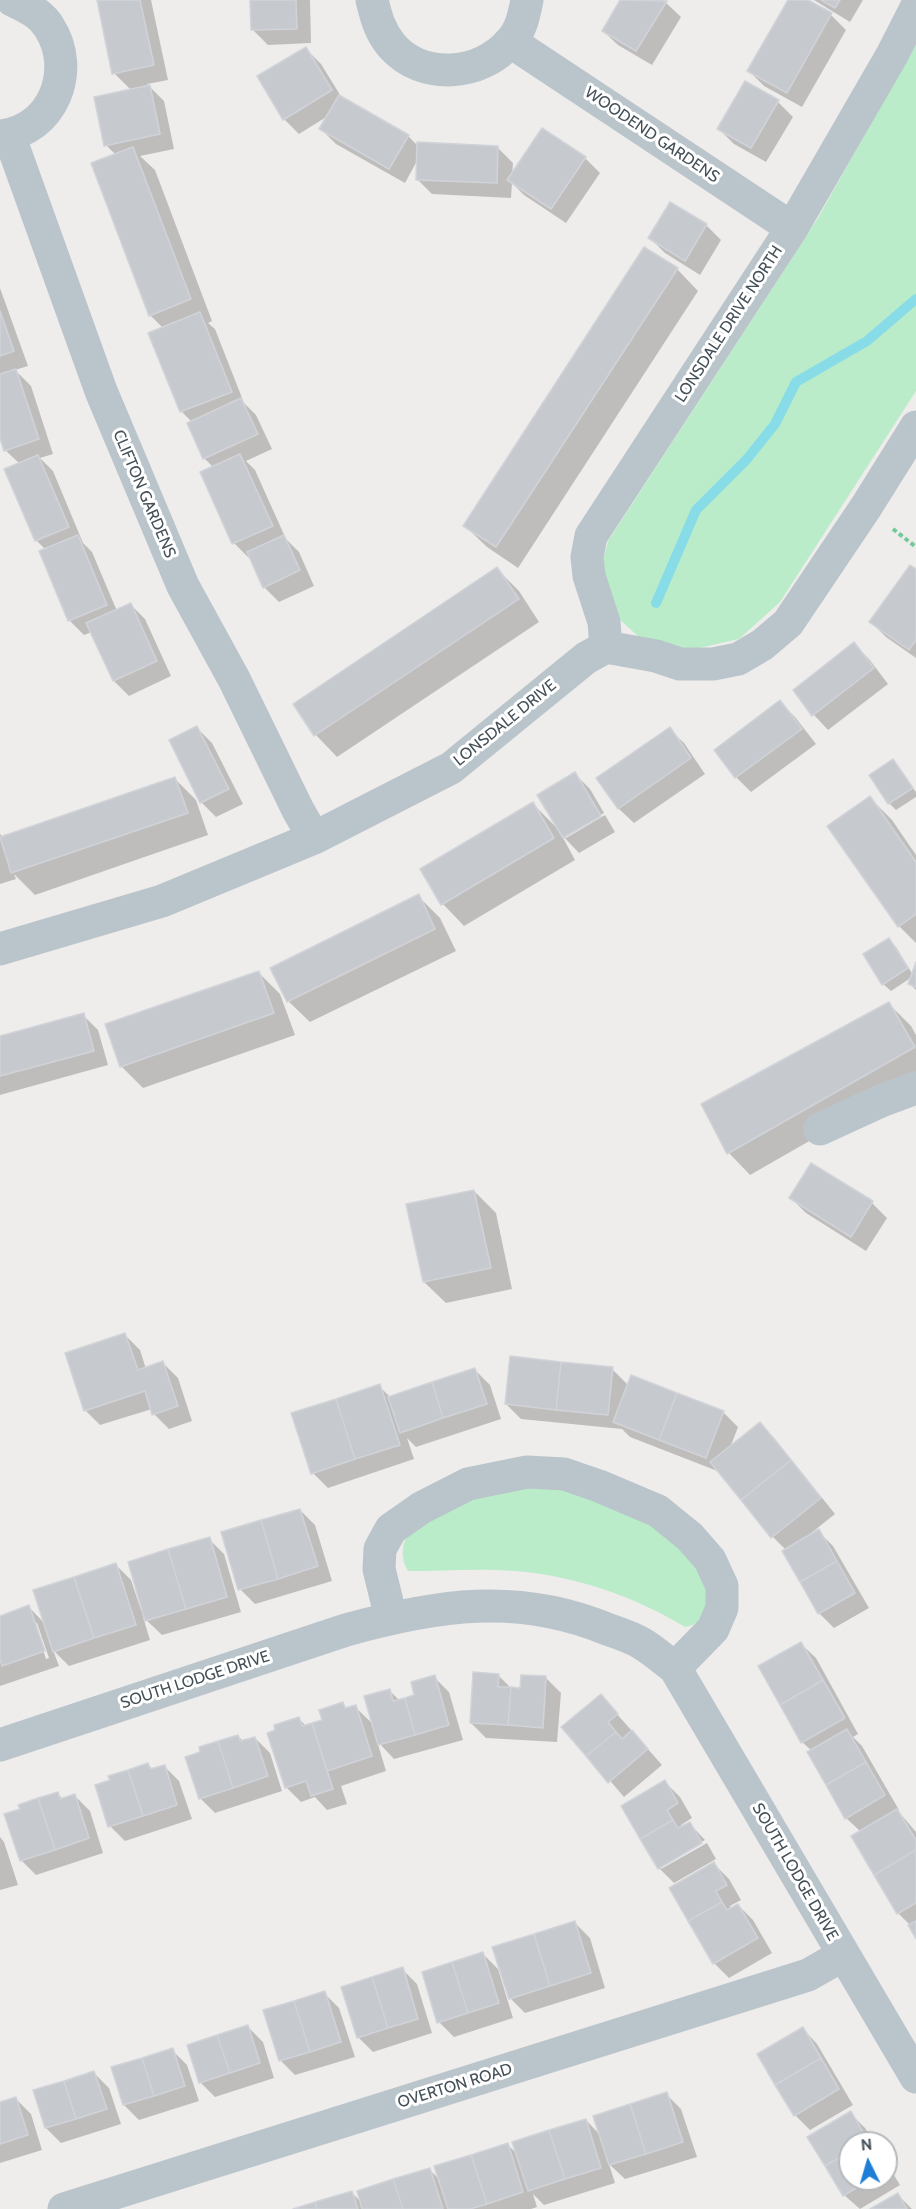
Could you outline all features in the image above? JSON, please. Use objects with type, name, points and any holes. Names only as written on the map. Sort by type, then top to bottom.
[{"type":"street","name":"CLIFTON GARDENS","points":[[12,0],[33,10],[49,26],[59,46],[63,69],[58,91],[47,111],[30,126],[5,135],[101,392],[174,565],[314,838]]},
{"type":"street","points":[[372,0],[378,24],[393,47],[414,63],[439,70],[466,70],[491,59],[511,42],[523,20],[527,0]]},
{"type":"street","name":"LONSDALE DRIVE NORTH","points":[[606,648],[603,622],[589,576],[587,558],[591,536],[792,228],[916,9]]},
{"type":"street","name":"WOODEND GARDENS","points":[[511,42],[792,228]]},
{"type":"street","points":[[606,648],[656,656],[680,664],[713,664],[738,659],[762,645],[788,623],[866,507],[916,427]]},
{"type":"street","name":"LONSDALE DRIVE","points":[[0,949],[162,901],[314,838],[451,768],[585,658],[606,648]]},
{"type":"street","points":[[820,1129],[916,1088]]},
{"type":"street","points":[[391,1618],[379,1569],[380,1549],[391,1529],[421,1508],[468,1484],[526,1472],[564,1474],[658,1511],[690,1537],[710,1560],[722,1586],[722,1608],[713,1629],[675,1668]]},
{"type":"street","name":"SOUTH LODGE DRIVE","points":[[0,1744],[346,1630],[391,1618],[452,1606],[525,1606],[582,1619],[640,1642],[675,1668],[916,2077]]},
{"type":"street","name":"OVERTON ROAD","points":[[64,2209],[808,1975],[843,1955]]},
{"type":"green space","points":[[916,43],[916,391],[780,602],[739,639],[681,652],[641,639],[617,617],[599,576],[608,541],[818,218]]},
{"type":"green space","points":[[561,1482],[677,1538],[711,1588],[706,1615],[693,1625],[685,1627],[645,1606],[603,1589],[537,1574],[488,1570],[408,1571],[403,1552],[407,1534],[489,1489]]},
{"type":"building","points":[[97,0],[140,0],[154,65],[112,74]]},
{"type":"building","points":[[250,0],[296,0],[297,29],[251,30]]},
{"type":"building","points":[[620,0],[667,1],[636,51],[602,31]]},
{"type":"building","points":[[788,0],[808,0],[832,13],[787,93],[747,71]]},
{"type":"building","points":[[821,0],[840,0],[835,8]]},
{"type":"building","points":[[306,47],[332,90],[283,120],[257,76]]},
{"type":"building","points":[[745,81],[779,100],[751,148],[717,129]]},
{"type":"building","points":[[150,85],[160,134],[104,146],[94,97]]},
{"type":"building","points":[[339,95],[409,135],[389,169],[319,129]]},
{"type":"building","points":[[542,128],[586,157],[551,209],[507,180]]},
{"type":"building","points":[[417,142],[498,146],[497,183],[416,180]]},
{"type":"building","points":[[133,147],[191,299],[149,316],[91,163]]},
{"type":"building","points":[[670,202],[707,224],[685,261],[648,238]]},
{"type":"building","points":[[644,247],[678,268],[496,547],[463,526]]},
{"type":"building","points":[[0,311],[14,351],[0,356]]},
{"type":"building","points":[[200,312],[232,392],[180,412],[148,333]]},
{"type":"building","points":[[16,369],[39,439],[4,451],[0,438],[0,374]]},
{"type":"building","points":[[241,398],[258,434],[203,459],[187,423]]},
{"type":"building","points":[[240,454],[273,526],[232,544],[200,472]]},
{"type":"building","points":[[38,455],[69,527],[35,541],[4,469]]},
{"type":"building","points":[[78,535],[107,605],[68,621],[39,551]]},
{"type":"building","points":[[284,535],[300,570],[263,588],[247,552]]},
{"type":"building","points":[[910,565],[916,569],[916,640],[909,650],[869,622]]},
{"type":"building","points":[[497,567],[519,599],[314,736],[293,704]]},
{"type":"building","points":[[131,603],[157,661],[113,681],[86,623]]},
{"type":"building","points":[[854,642],[874,668],[812,716],[793,690]]},
{"type":"building","points":[[780,700],[802,729],[735,778],[714,750]]},
{"type":"building","points":[[197,726],[229,789],[200,803],[169,740]]},
{"type":"building","points":[[670,727],[691,758],[618,809],[596,778]]},
{"type":"building","points":[[893,759],[913,788],[888,804],[869,775]]},
{"type":"building","points":[[575,772],[601,816],[563,838],[537,795]]},
{"type":"building","points":[[175,777],[188,813],[11,873],[0,837]]},
{"type":"building","points":[[870,796],[916,862],[916,914],[898,927],[827,826]]},
{"type":"building","points":[[533,802],[554,838],[441,905],[420,869]]},
{"type":"building","points":[[419,894],[435,929],[287,1002],[270,968]]},
{"type":"building","points":[[889,938],[908,968],[882,985],[863,954]]},
{"type":"building","points":[[916,962],[916,987],[908,984]]},
{"type":"building","points":[[259,971],[274,1013],[120,1067],[105,1024]]},
{"type":"building","points":[[889,1002],[915,1047],[727,1154],[701,1104]]},
{"type":"building","points":[[84,1013],[94,1051],[0,1076],[0,1036]]},
{"type":"building","points":[[811,1163],[873,1201],[851,1237],[789,1198]]},
{"type":"building","points":[[474,1190],[491,1268],[423,1282],[406,1204]]},
{"type":"building","points":[[125,1333],[138,1370],[163,1361],[178,1406],[152,1415],[145,1391],[84,1411],[65,1353]]},
{"type":"building","points":[[510,1356],[561,1362],[556,1410],[505,1404]]},
{"type":"building","points":[[561,1362],[613,1367],[608,1415],[556,1410]]},
{"type":"building","points":[[475,1368],[487,1404],[443,1418],[432,1382]]},
{"type":"building","points":[[631,1375],[677,1393],[659,1440],[613,1422]]},
{"type":"building","points":[[432,1382],[443,1418],[400,1433],[388,1397]]},
{"type":"building","points":[[380,1384],[400,1445],[355,1459],[336,1399]]},
{"type":"building","points":[[677,1393],[724,1411],[706,1458],[659,1440]]},
{"type":"building","points":[[336,1399],[355,1459],[311,1474],[291,1413]]},
{"type":"building","points":[[760,1422],[791,1460],[741,1500],[710,1462]]},
{"type":"building","points":[[791,1460],[821,1498],[771,1538],[741,1500]]},
{"type":"building","points":[[300,1509],[318,1566],[278,1579],[261,1520]]},
{"type":"building","points":[[261,1520],[278,1579],[238,1590],[221,1532]]},
{"type":"building","points":[[819,1529],[837,1561],[800,1582],[782,1551]]},
{"type":"building","points":[[210,1537],[227,1597],[186,1609],[168,1549]]},
{"type":"building","points":[[168,1549],[186,1609],[145,1621],[128,1562]]},
{"type":"building","points":[[837,1561],[855,1593],[818,1614],[800,1582]]},
{"type":"building","points":[[116,1563],[136,1625],[94,1638],[74,1577]]},
{"type":"building","points":[[74,1577],[94,1638],[53,1652],[33,1590]]},
{"type":"building","points":[[29,1605],[45,1651],[2,1666],[0,1616]]},
{"type":"building","points":[[801,1642],[823,1680],[780,1705],[758,1666]]},
{"type":"building","points":[[473,1672],[499,1674],[498,1687],[511,1687],[508,1725],[470,1723]]},
{"type":"building","points":[[435,1675],[449,1725],[415,1735],[405,1698],[414,1695],[411,1682]]},
{"type":"building","points":[[521,1675],[546,1676],[543,1728],[508,1725],[511,1687],[520,1688]]},
{"type":"building","points":[[823,1680],[845,1718],[801,1743],[780,1705]]},
{"type":"building","points":[[390,1689],[393,1701],[405,1698],[415,1735],[378,1745],[364,1696]]},
{"type":"building","points":[[601,1694],[618,1714],[608,1722],[616,1732],[586,1756],[561,1727]]},
{"type":"building","points":[[343,1702],[345,1708],[356,1705],[372,1756],[327,1771],[312,1723],[322,1720],[319,1710]]},
{"type":"building","points":[[299,1717],[302,1726],[312,1723],[333,1789],[311,1796],[306,1781],[285,1788],[267,1733],[275,1730],[274,1725]]},
{"type":"building","points":[[847,1729],[866,1762],[826,1785],[807,1752]]},
{"type":"building","points":[[632,1730],[648,1749],[608,1783],[586,1756],[616,1732],[622,1739]]},
{"type":"building","points":[[238,1735],[240,1741],[255,1737],[268,1776],[233,1788],[218,1741]]},
{"type":"building","points":[[218,1741],[233,1788],[199,1799],[185,1757],[200,1752],[199,1747]]},
{"type":"building","points":[[866,1762],[885,1795],[845,1819],[826,1785]]},
{"type":"building","points":[[148,1763],[150,1769],[165,1765],[177,1805],[143,1816],[128,1770]]},
{"type":"building","points":[[128,1770],[143,1816],[108,1827],[95,1785],[110,1780],[108,1776]]},
{"type":"building","points":[[665,1780],[678,1803],[667,1810],[673,1820],[640,1839],[621,1806]]},
{"type":"building","points":[[58,1792],[60,1799],[75,1794],[89,1838],[55,1850],[38,1798]]},
{"type":"building","points":[[38,1798],[55,1850],[20,1861],[4,1814],[20,1809],[18,1805]]},
{"type":"building","points":[[897,1809],[916,1840],[916,1850],[874,1875],[851,1836]]},
{"type":"building","points":[[673,1820],[678,1828],[690,1822],[702,1843],[658,1869],[640,1839]]},
{"type":"building","points":[[916,1850],[916,1903],[897,1914],[874,1875]]},
{"type":"building","points":[[714,1862],[727,1885],[716,1891],[722,1902],[688,1921],[669,1888]]},
{"type":"building","points":[[722,1902],[727,1910],[738,1904],[758,1938],[713,1964],[688,1921]]},
{"type":"building","points":[[575,1921],[591,1973],[550,1986],[534,1934]]},
{"type":"building","points":[[916,1921],[916,1939],[908,1925]]},
{"type":"building","points":[[534,1934],[550,1986],[509,1999],[492,1947]]},
{"type":"building","points":[[483,1952],[499,2003],[468,2013],[452,1962]]},
{"type":"building","points":[[452,1962],[468,2013],[437,2023],[422,1972]]},
{"type":"building","points":[[403,1967],[418,2019],[388,2028],[372,1977]]},
{"type":"building","points":[[372,1977],[388,2028],[357,2038],[341,1987]]},
{"type":"building","points":[[325,1991],[341,2042],[310,2052],[294,2001]]},
{"type":"building","points":[[294,2001],[310,2052],[279,2061],[263,2010]]},
{"type":"building","points":[[248,2025],[260,2063],[230,2073],[217,2035]]},
{"type":"building","points":[[803,2027],[821,2058],[775,2085],[757,2054]]},
{"type":"building","points":[[217,2035],[230,2073],[199,2083],[187,2045]]},
{"type":"building","points":[[173,2048],[185,2086],[154,2096],[142,2058]]},
{"type":"building","points":[[142,2058],[154,2096],[123,2105],[111,2067]]},
{"type":"building","points":[[821,2058],[839,2089],[794,2116],[775,2085]]},
{"type":"building","points":[[94,2071],[107,2109],[76,2119],[64,2081]]},
{"type":"building","points":[[64,2081],[76,2119],[45,2128],[33,2090]]},
{"type":"building","points":[[667,2092],[683,2142],[646,2154],[630,2104]]},
{"type":"building","points":[[16,2097],[28,2135],[0,2144],[0,2102]]},
{"type":"building","points":[[630,2104],[646,2154],[609,2165],[593,2116]]},
{"type":"building","points":[[851,2111],[862,2131],[838,2131],[838,2158],[825,2166],[807,2137]]},
{"type":"building","points":[[586,2119],[601,2168],[565,2179],[549,2130]]},
{"type":"building","points":[[549,2130],[565,2179],[528,2191],[512,2142]]},
{"type":"building","points":[[508,2143],[523,2192],[487,2204],[471,2155]]},
{"type":"building","points":[[471,2155],[487,2204],[470,2209],[448,2209],[434,2166]]},
{"type":"building","points":[[838,2158],[838,2188],[825,2166]]},
{"type":"building","points":[[430,2168],[443,2209],[403,2209],[393,2179]]},
{"type":"building","points":[[393,2179],[403,2209],[362,2209],[357,2191]]},
{"type":"building","points":[[352,2191],[358,2209],[317,2209],[315,2202]]},
{"type":"building","points":[[840,2191],[851,2191],[843,2196]]},
{"type":"building","points":[[898,2193],[907,2209],[870,2209]]},
{"type":"building","points":[[315,2202],[317,2209],[293,2209]]},
{"type":"waterway","points":[[656,603],[696,510],[747,459],[775,424],[796,382],[867,341],[916,299]]}]
